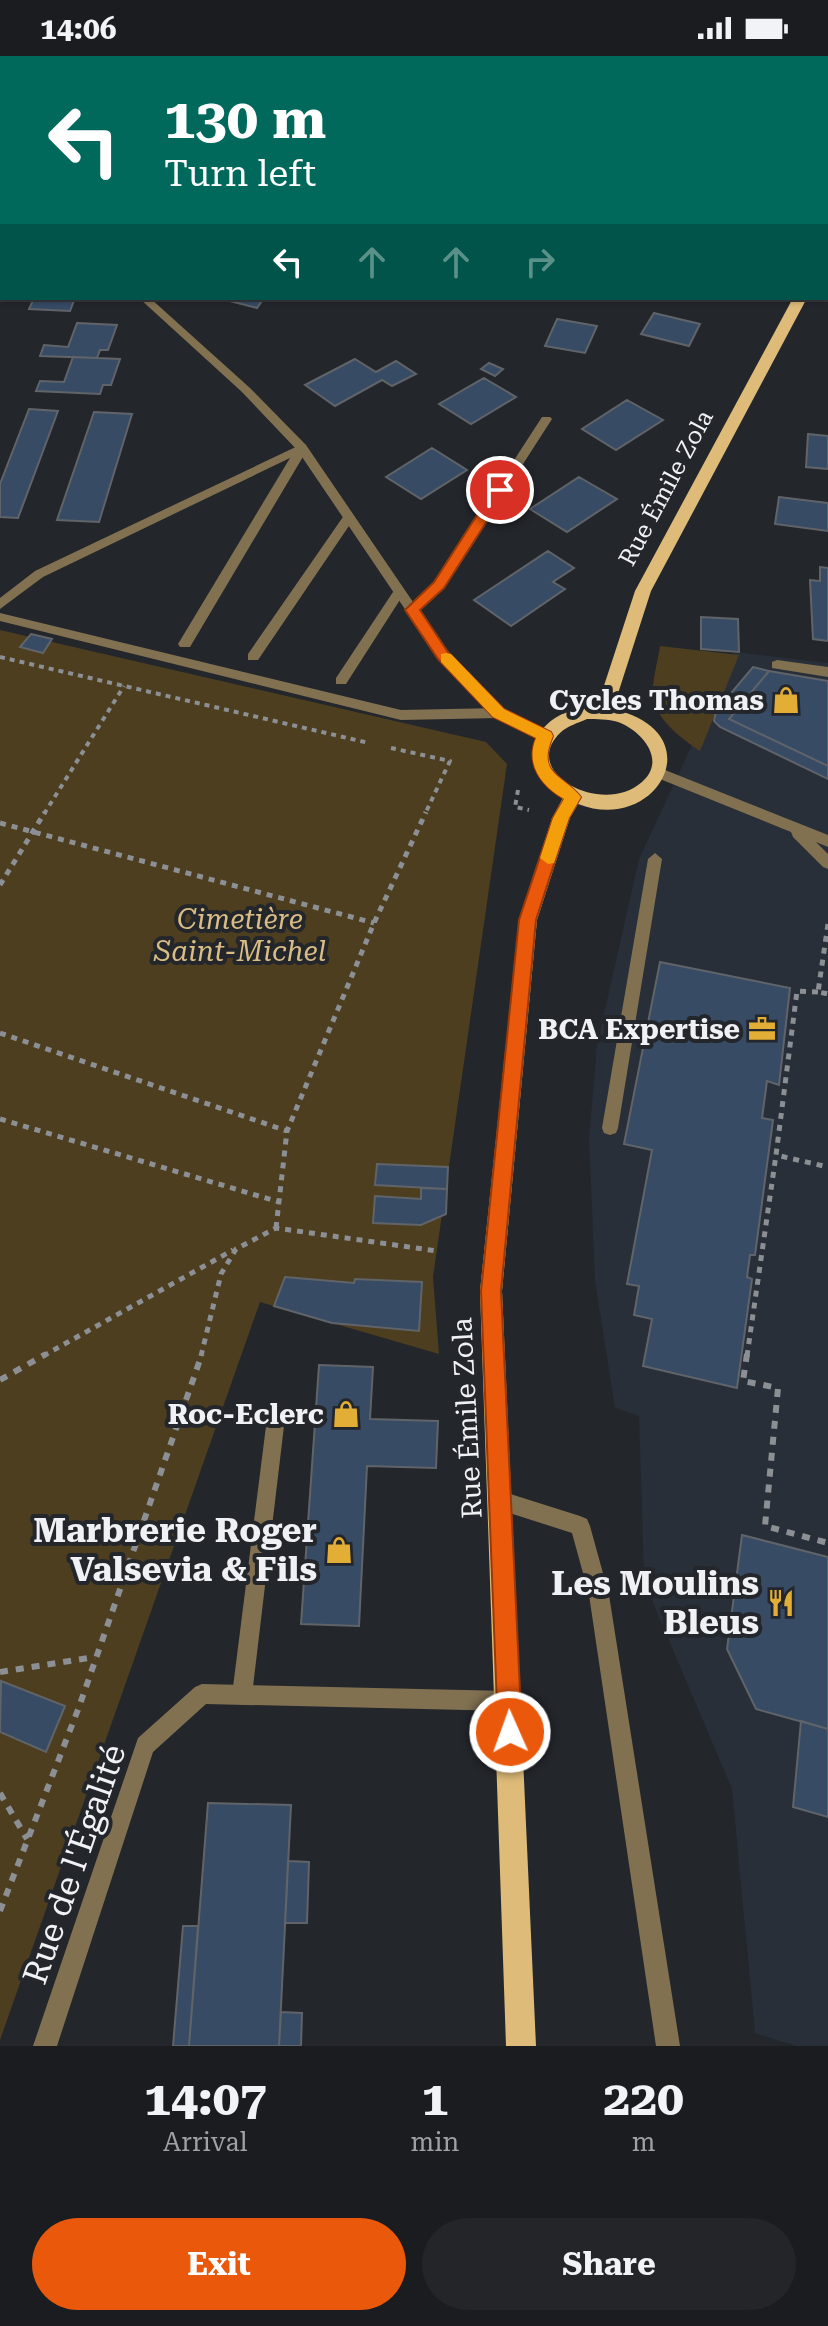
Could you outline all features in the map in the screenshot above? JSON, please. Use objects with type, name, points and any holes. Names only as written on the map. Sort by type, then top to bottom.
[{"type":"main road","name":"Rue Émile Zola","points":[[603,713],[643,591],[799,300]]},
{"type":"main road","points":[[603,713],[637,724],[650,733],[659,746],[662,759],[660,773],[651,786],[635,796],[616,802],[594,802],[573,797],[557,788],[546,776],[540,762],[540,748],[555,725],[569,718],[603,713]]},
{"type":"main road","name":"Rue Émile Zola","points":[[521,2046],[491,1291],[528,920],[561,818],[573,797]]},
{"type":"street","points":[[146,300],[246,390],[302,448],[443,655],[499,713],[545,736]]},
{"type":"street","points":[[412,610],[439,585],[546,419]]},
{"type":"street","points":[[0,605],[39,574],[302,448]]},
{"type":"street","points":[[185,644],[302,448]]},
{"type":"street","points":[[253,657],[349,517]]},
{"type":"street","points":[[341,681],[399,592]]},
{"type":"street","points":[[0,617],[401,715],[499,713]]},
{"type":"street","points":[[777,665],[828,672]]},
{"type":"street","points":[[660,773],[828,841]]},
{"type":"street","points":[[791,826],[828,863]]},
{"type":"street","points":[[610,1128],[655,859]]},
{"type":"street","points":[[242,1695],[275,1426]]},
{"type":"street","points":[[501,1501],[580,1526],[599,1595],[668,2046]]},
{"type":"street","name":"Rue de l'Égalité","points":[[45,2046],[145,1745],[202,1694],[508,1701]]},
{"type":"path","points":[[0,657],[373,743]]},
{"type":"path","points":[[0,885],[124,686]]},
{"type":"path","points":[[276,1228],[287,1131],[374,923],[450,761],[388,747]]},
{"type":"path","points":[[0,823],[374,923]]},
{"type":"path","points":[[818,992],[828,924]]},
{"type":"path","points":[[828,994],[797,991],[743,1381],[778,1388],[765,1526],[828,1543]]},
{"type":"path","points":[[0,1033],[287,1131]]},
{"type":"path","points":[[0,1119],[279,1202]]},
{"type":"path","points":[[776,1155],[828,1167]]},
{"type":"path","points":[[0,1380],[276,1228],[437,1251]]},
{"type":"path","points":[[0,1911],[95,1657],[201,1357],[221,1274],[236,1249]]},
{"type":"path","points":[[0,1672],[95,1657]]},
{"type":"path","points":[[0,1793],[27,1839]]},
{"type":"shaded area","points":[[735,652],[828,663],[828,2046],[796,2046],[755,2033],[732,1789],[653,1603],[644,1573],[639,1416],[615,1408],[595,1281],[589,1138],[597,1045],[639,859]]},
{"type":"green space","name":"Cimetière Saint-Michel","points":[[0,630],[486,742],[507,764],[433,1277],[439,1354],[260,1302],[0,2040]]},
{"type":"green space","points":[[660,646],[739,655],[700,751],[671,728],[655,706],[653,686]]},
{"type":"building","points":[[33,300],[74,300],[70,311],[29,309]]},
{"type":"building","points":[[226,300],[263,300],[257,308]]},
{"type":"building","points":[[654,313],[700,324],[689,346],[641,334]]},
{"type":"building","points":[[557,319],[597,326],[585,353],[545,346]]},
{"type":"building","points":[[77,323],[117,325],[108,350],[100,350],[97,358],[40,356],[44,345],[68,347]]},
{"type":"building","points":[[73,357],[120,359],[111,385],[103,385],[100,394],[36,391],[40,381],[64,382]]},
{"type":"building","points":[[355,359],[376,372],[396,361],[416,374],[392,386],[382,380],[335,406],[305,385]]},
{"type":"building","points":[[489,363],[503,369],[495,376],[481,369]]},
{"type":"building","points":[[484,378],[516,397],[471,424],[439,404]]},
{"type":"building","points":[[627,400],[663,420],[616,450],[582,429]]},
{"type":"building","points":[[29,409],[58,411],[18,518],[0,517],[0,484]]},
{"type":"building","points":[[94,412],[132,414],[99,522],[57,520]]},
{"type":"building","points":[[808,434],[828,436],[828,469],[806,467]]},
{"type":"building","points":[[432,448],[467,470],[421,499],[386,477]]},
{"type":"building","points":[[579,477],[617,499],[567,532],[530,509]]},
{"type":"building","points":[[779,497],[828,503],[828,531],[775,524]]},
{"type":"building","points":[[548,551],[574,568],[553,582],[565,589],[511,626],[474,600]]},
{"type":"building","points":[[820,567],[828,568],[828,641],[813,639],[810,580],[820,581]]},
{"type":"building","points":[[701,617],[738,619],[739,652],[701,649]]},
{"type":"building","points":[[31,634],[52,639],[43,653],[20,647]]},
{"type":"building","points":[[753,667],[769,671],[729,719],[828,766],[828,779],[720,727],[714,721],[716,711]]},
{"type":"building","name":"Cycles Thomas","points":[[769,671],[828,681],[828,766],[729,719]]},
{"type":"building","points":[[660,962],[790,988],[779,1085],[767,1081],[762,1118],[773,1120],[755,1255],[750,1255],[747,1277],[752,1279],[737,1388],[643,1366],[652,1319],[634,1315],[639,1286],[627,1284],[652,1150],[624,1144]]},
{"type":"building","points":[[377,1164],[448,1167],[447,1189],[375,1185]]},
{"type":"building","points":[[421,1188],[447,1189],[446,1214],[421,1225],[373,1223],[375,1196],[421,1199]]},
{"type":"building","points":[[285,1277],[354,1283],[355,1279],[422,1282],[419,1331],[332,1323],[274,1306]]},
{"type":"building","points":[[319,1365],[373,1367],[370,1419],[438,1421],[436,1468],[367,1466],[359,1626],[301,1624]]},
{"type":"building","name":"Les Moulins Bleus","points":[[742,1535],[828,1557],[828,1729],[756,1709],[727,1649]]},
{"type":"building","points":[[1,1681],[65,1706],[46,1752],[0,1732]]},
{"type":"building","points":[[801,1721],[828,1729],[828,1817],[793,1807]]},
{"type":"building","points":[[208,1803],[291,1805],[279,2046],[189,2046]]},
{"type":"building","points":[[288,1861],[309,1862],[307,1923],[285,1923]]},
{"type":"building","points":[[183,1926],[198,1926],[189,2046],[173,2046]]},
{"type":"building","points":[[281,2012],[302,2013],[301,2046],[279,2046]]},
{"type":"slow traffic","points":[[446,658],[499,713],[545,736],[540,748],[540,762],[546,776],[557,788],[573,797],[561,818],[548,858]]},
{"type":"place","name":"Cycles Thomas","points":[[786,700]]},
{"type":"place","name":"BCA Expertise","points":[[762,1029]]},
{"type":"place","name":"Roc-Eclerc","points":[[346,1414]]},
{"type":"place","name":"Marbrerie Roger Valsevia & Fils","points":[[339,1550]]},
{"type":"place","name":"Les Moulins Bleus","points":[[781,1603]]},
{"type":"route","points":[[500,490],[439,585],[412,610],[443,655],[499,713],[545,736],[540,748],[540,762],[546,776],[557,788],[573,797],[561,818],[528,920],[491,1291],[510,1732]]}]
